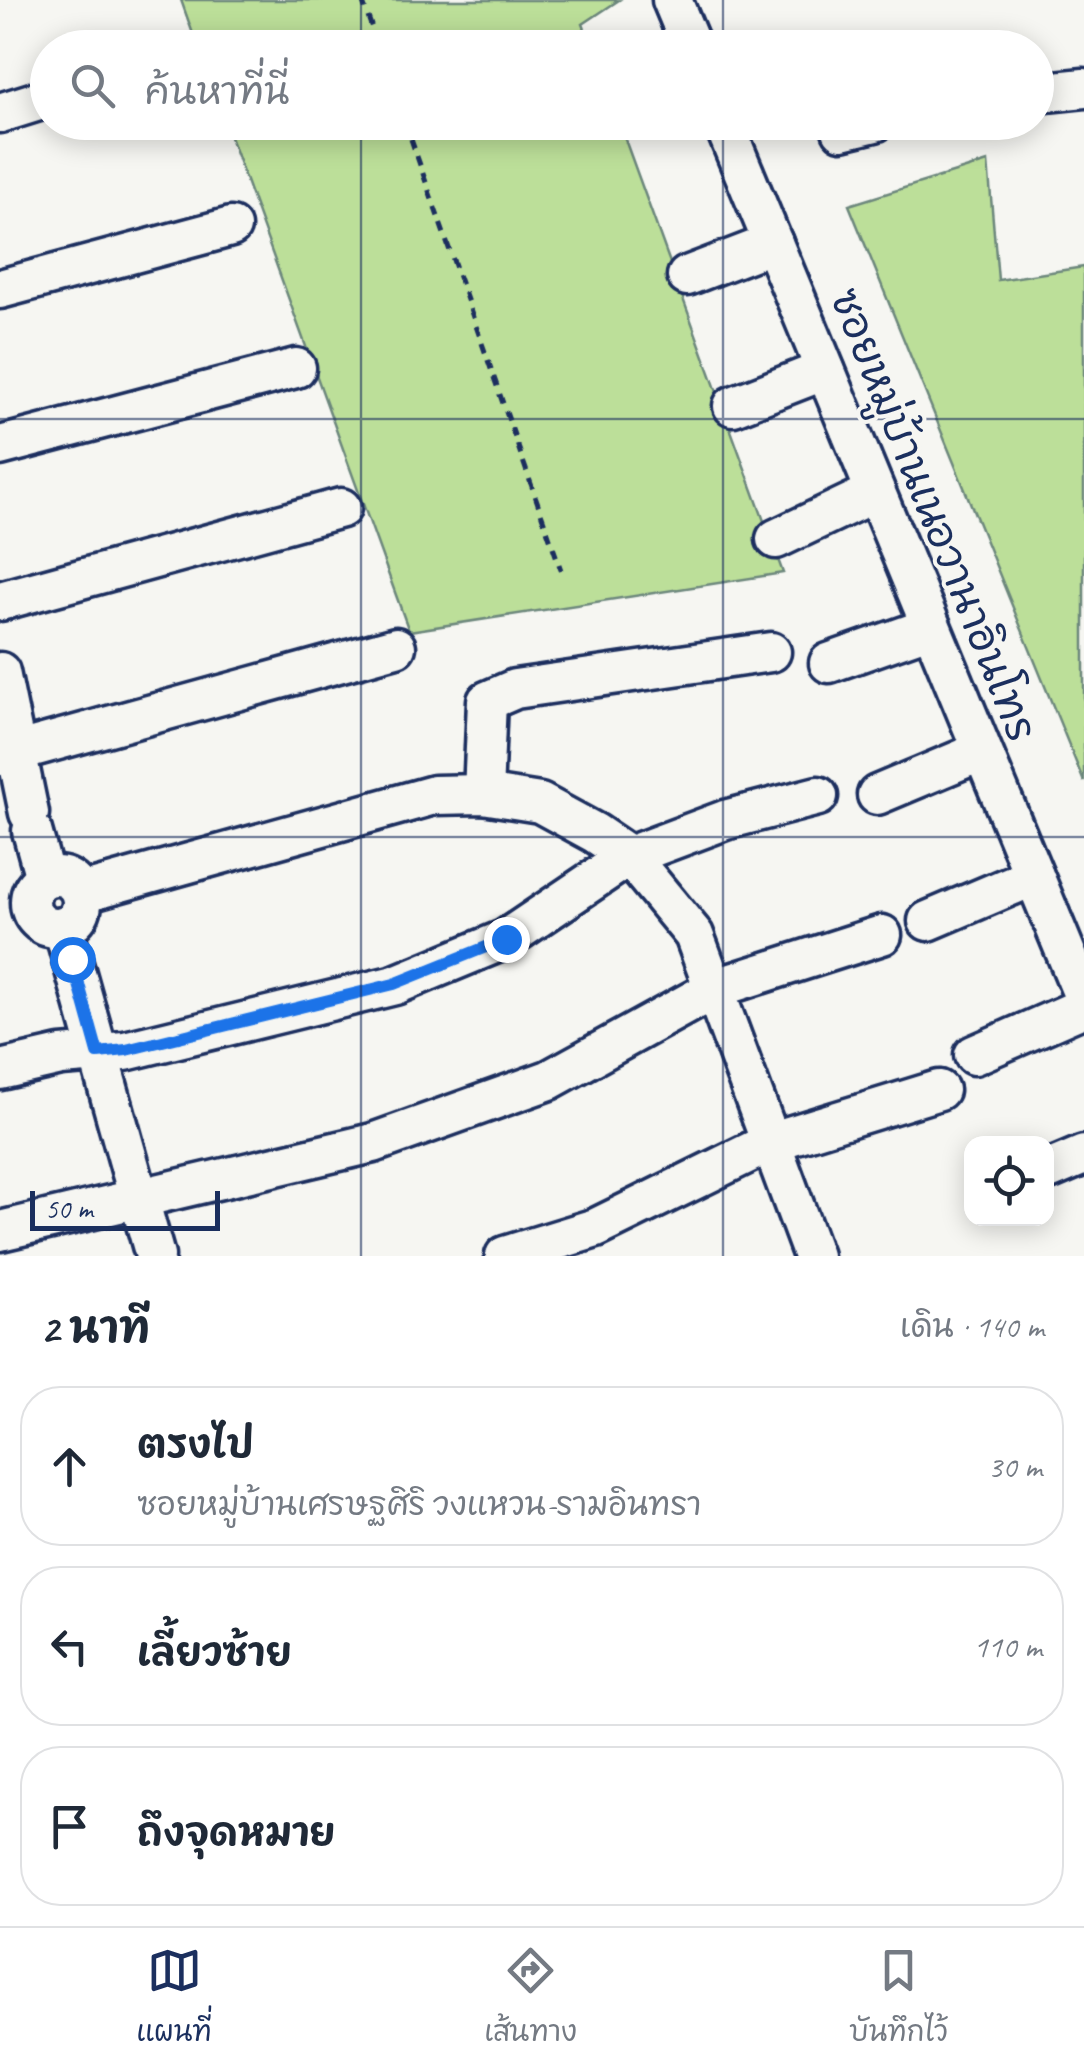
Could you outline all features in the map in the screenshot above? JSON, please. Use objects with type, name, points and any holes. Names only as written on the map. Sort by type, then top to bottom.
[{"type":"street","points":[[672,0],[684,30]]},
{"type":"street","points":[[1054,92],[1084,88]]},
{"type":"street","points":[[0,113],[30,104]]},
{"type":"street","name":"ซอยหมู่บ้านเนอวานาอินโทร","points":[[730,140],[1084,996]]},
{"type":"street","points":[[0,289],[231,227]]},
{"type":"street","points":[[688,276],[773,243]]},
{"type":"street","points":[[0,446],[296,368]]},
{"type":"street","points":[[733,406],[824,370]]},
{"type":"street","points":[[776,539],[876,492]]},
{"type":"street","points":[[0,601],[341,508]]},
{"type":"street","points":[[829,663],[931,628]]},
{"type":"street","points":[[9,753],[396,647]]},
{"type":"street","points":[[484,794],[487,701],[515,689],[771,652]]},
{"type":"street","points":[[0,672],[9,753],[30,822],[25,900],[46,926],[63,928]]},
{"type":"street","points":[[877,795],[982,751]]},
{"type":"street","points":[[82,894],[434,795],[484,794],[540,803],[629,856],[694,935],[813,1256]]},
{"type":"street","points":[[0,1070],[126,1050],[394,984],[506,939],[629,856],[724,820],[818,796]]},
{"type":"street","points":[[25,900],[62,876],[82,894]]},
{"type":"street","points":[[928,921],[1034,876]]},
{"type":"street","points":[[63,928],[81,910],[82,894]]},
{"type":"street","points":[[63,928],[155,1256]]},
{"type":"street","points":[[0,1232],[373,1143],[549,1080],[716,988],[882,935]]},
{"type":"street","points":[[974,1055],[1084,1007]]},
{"type":"street","points":[[505,1256],[596,1228],[773,1141],[940,1090]]},
{"type":"street","points":[[1054,1167],[1084,1155]]},
{"type":"path","points":[[362,0],[373,30]]},
{"type":"path","points":[[411,140],[560,570]]},
{"type":"green space","points":[[181,0],[619,0],[583,24],[585,30],[192,30]]},
{"type":"green space","points":[[231,140],[625,140],[783,573],[409,631]]},
{"type":"green space","points":[[988,162],[998,280],[1084,267],[1084,782],[849,205]]},
{"type":"route","points":[[72,959],[98,1053],[126,1050],[394,984],[506,939]]}]
